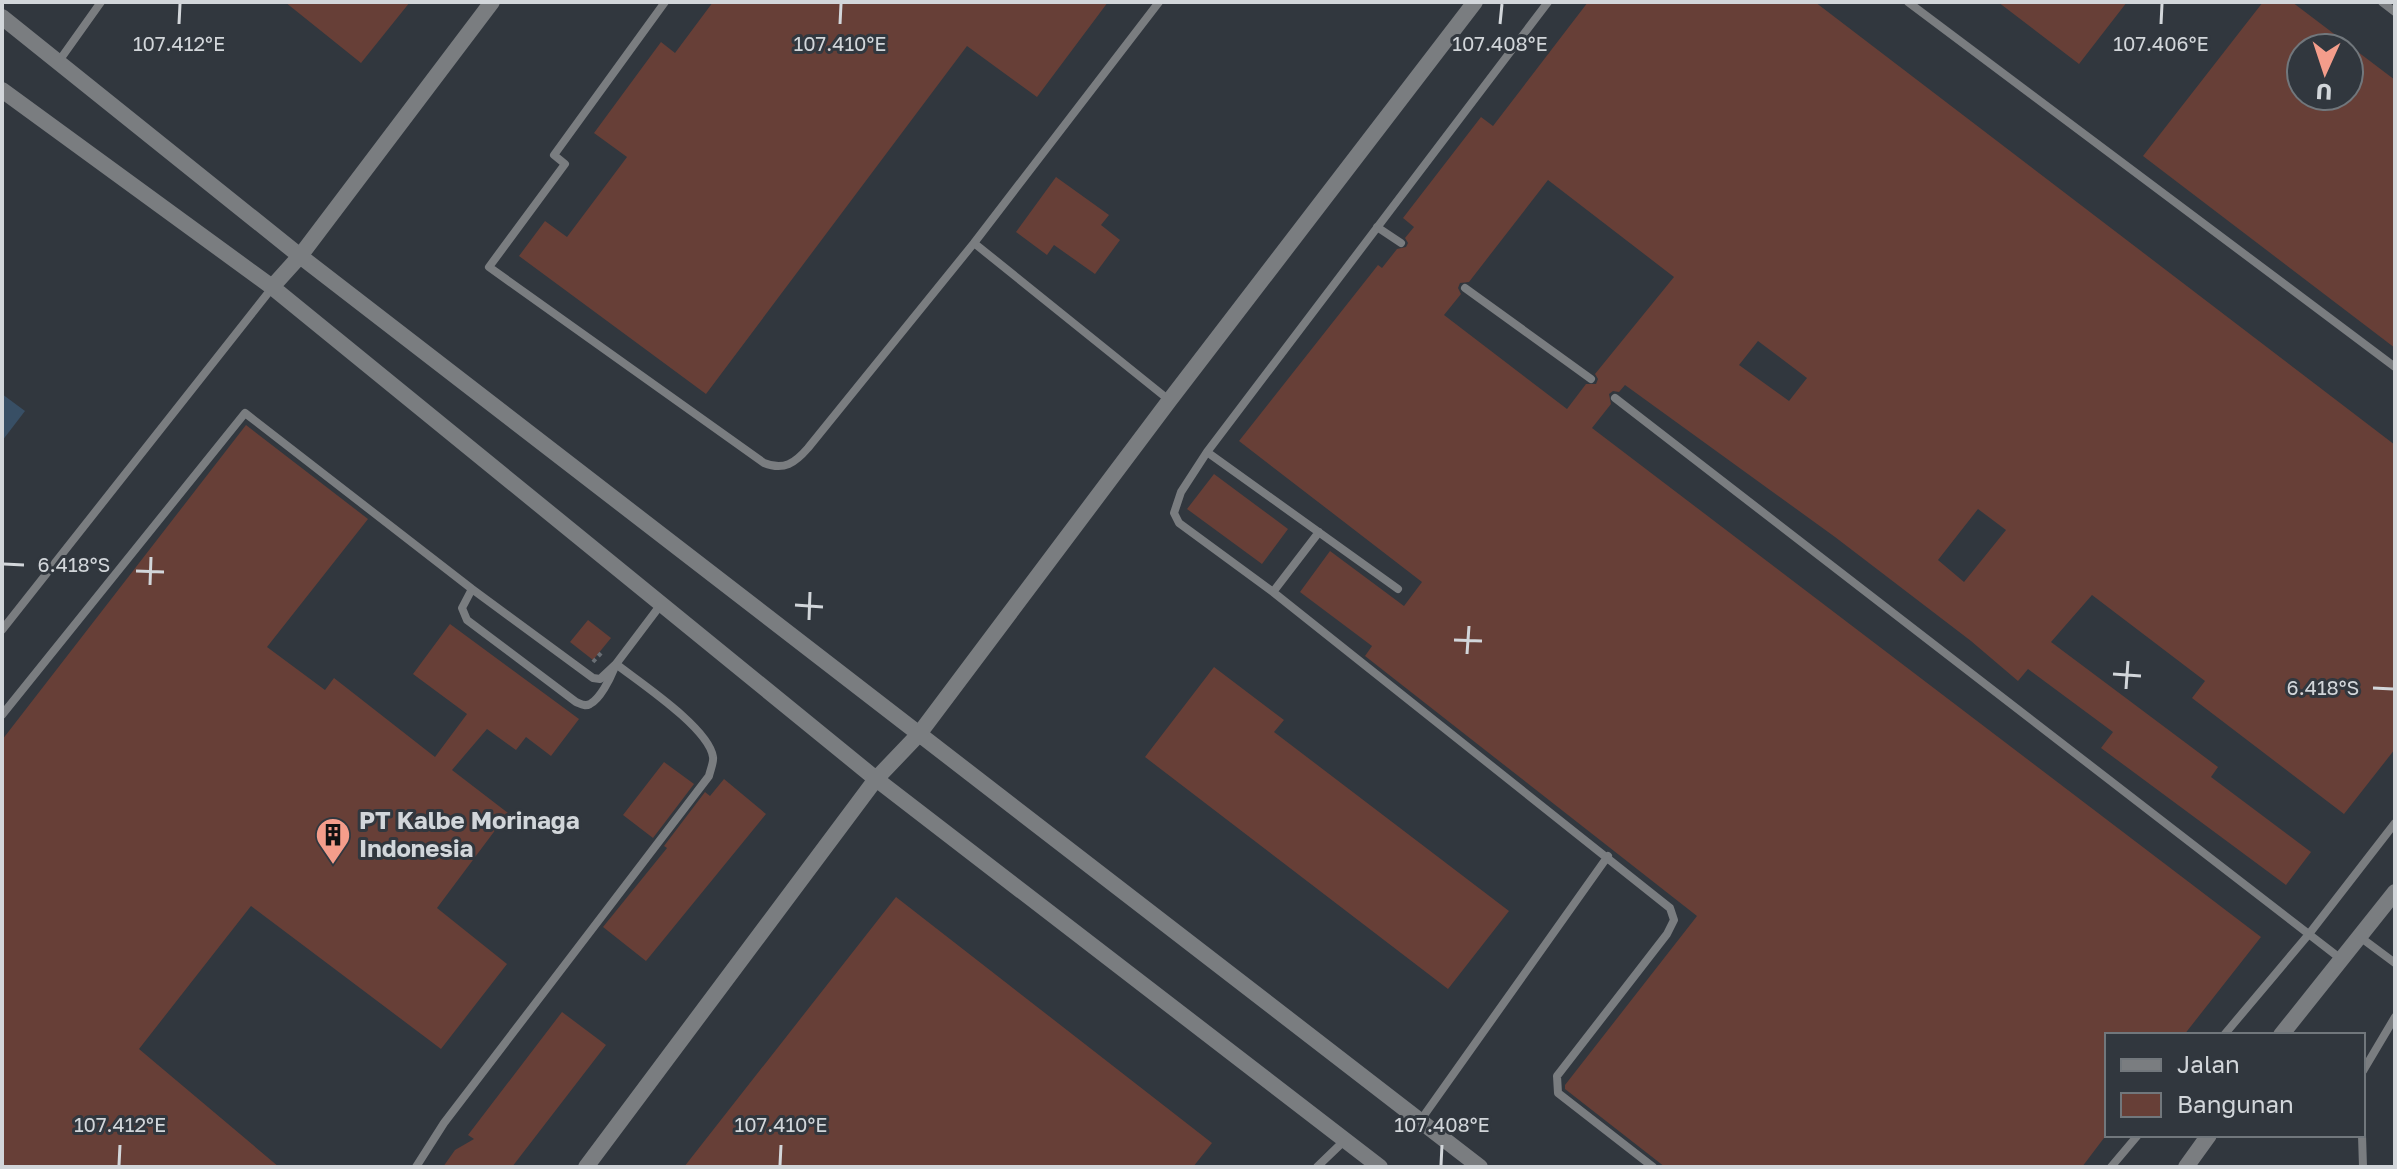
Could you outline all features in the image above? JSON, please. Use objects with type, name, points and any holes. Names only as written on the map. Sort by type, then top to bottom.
[{"type":"street","points":[[272,287],[300,256],[492,2]]},
{"type":"street","points":[[586,1167],[876,779],[919,734],[1475,2]]},
{"type":"street","points":[[2,17],[300,256],[1480,1167]]},
{"type":"street","points":[[2,90],[272,287],[876,779],[1380,1167]]},
{"type":"street","points":[[2283,1033],[2395,892]]},
{"type":"street","points":[[2186,1167],[2208,1137]]},
{"type":"lane","points":[[59,61],[101,2]]},
{"type":"lane","points":[[665,2],[554,155],[565,164],[489,267],[775,468],[798,460],[974,243],[1159,2]]},
{"type":"lane","points":[[1548,2],[1207,452],[1181,492],[1174,513],[1179,523],[1273,592],[1670,908],[1674,920],[1667,934],[1557,1076],[1558,1093],[1653,1167]]},
{"type":"lane","points":[[1908,2],[2395,367]]},
{"type":"lane","points":[[2382,2],[2395,12]]},
{"type":"lane","points":[[1377,227],[1401,243]]},
{"type":"lane","points":[[974,243],[1169,401]]},
{"type":"lane","points":[[2,630],[272,287]]},
{"type":"lane","points":[[1465,288],[1591,379]]},
{"type":"lane","points":[[1615,398],[2341,959]]},
{"type":"lane","points":[[2,715],[245,413],[472,589],[593,678],[600,679],[616,664],[662,603]]},
{"type":"lane","points":[[1207,452],[1398,589]]},
{"type":"lane","points":[[1273,592],[1319,532]]},
{"type":"lane","points":[[472,589],[462,608],[467,620],[576,702],[590,704],[610,679],[616,664]]},
{"type":"lane","points":[[416,1167],[444,1123],[709,776],[713,758],[703,736],[616,664]]},
{"type":"lane","points":[[2226,1033],[2309,934],[2395,823]]},
{"type":"lane","points":[[1420,1121],[1608,856]]},
{"type":"lane","points":[[2359,937],[2395,963]]},
{"type":"lane","points":[[2365,1068],[2395,1017]]},
{"type":"lane","points":[[2111,1167],[2136,1137]]},
{"type":"lane","points":[[2362,1137],[2363,1167]]},
{"type":"lane","points":[[1317,1167],[1345,1140]]},
{"type":"shaded area","points":[[2,394],[25,411],[2,441]]},
{"type":"building","points":[[285,2],[410,2],[361,63]]},
{"type":"building","points":[[713,2],[1108,2],[1037,97],[967,46],[706,394],[519,256],[545,221],[567,237],[627,157],[594,133],[661,42],[675,53]]},
{"type":"building","points":[[1588,2],[1815,2],[2395,445],[2395,749],[2344,814],[2192,698],[2205,681],[2092,595],[2051,642],[2218,767],[2211,777],[2311,852],[2286,885],[2101,748],[2113,732],[2028,669],[2018,681],[1835,537],[1625,385],[1619,392],[1609,394],[1611,404],[1592,428],[2261,937],[2186,1033],[2105,1033],[2105,1137],[2082,1167],[1665,1167],[1565,1089],[1565,1085],[1697,916],[1365,656],[1372,646],[1300,592],[1330,551],[1404,606],[1422,582],[1239,441],[1378,265],[1382,268],[1397,249],[1406,247],[1408,243],[1405,238],[1414,227],[1403,218],[1481,117],[1493,126]],"holes":[[[1548,180],[1674,277],[1595,374],[1598,379],[1596,384],[1586,384],[1567,409],[1444,315],[1461,294],[1458,288],[1460,283],[1469,282]],[[1758,341],[1807,378],[1789,401],[1739,365]],[[1978,509],[2006,530],[1964,582],[1938,560]]]},
{"type":"building","points":[[1998,2],[2127,2],[2079,64]]},
{"type":"building","points":[[2263,2],[2292,2],[2332,32],[2285,32],[2285,112],[2365,112],[2365,57],[2395,80],[2395,348],[2143,156]]},
{"type":"building","points":[[1056,177],[1109,215],[1101,225],[1120,240],[1095,274],[1054,245],[1047,255],[1016,232]]},
{"type":"building","points":[[246,425],[368,519],[267,647],[325,690],[334,678],[435,757],[467,714],[413,674],[450,624],[579,719],[551,756],[526,737],[516,750],[487,729],[452,770],[508,813],[437,908],[507,964],[441,1049],[251,906],[139,1049],[279,1167],[2,1167],[2,740]]},
{"type":"building","points":[[1214,474],[1288,529],[1262,564],[1187,509]]},
{"type":"building","points":[[588,620],[611,638],[593,660],[570,642]]},
{"type":"building","points":[[1214,667],[1284,720],[1274,732],[1509,911],[1448,989],[1145,757]]},
{"type":"building","points":[[664,762],[694,784],[653,838],[623,815]]},
{"type":"building","points":[[724,779],[766,814],[646,961],[603,927],[667,848],[664,846],[705,792],[710,796]]},
{"type":"building","points":[[896,897],[1212,1143],[1193,1167],[684,1167]]},
{"type":"building","points":[[562,1012],[606,1045],[512,1167],[443,1167],[455,1150],[474,1139],[468,1135]]},
{"type":"place","name":"PT Kalbe Morinaga Indonesia","points":[[333,866]]}]
